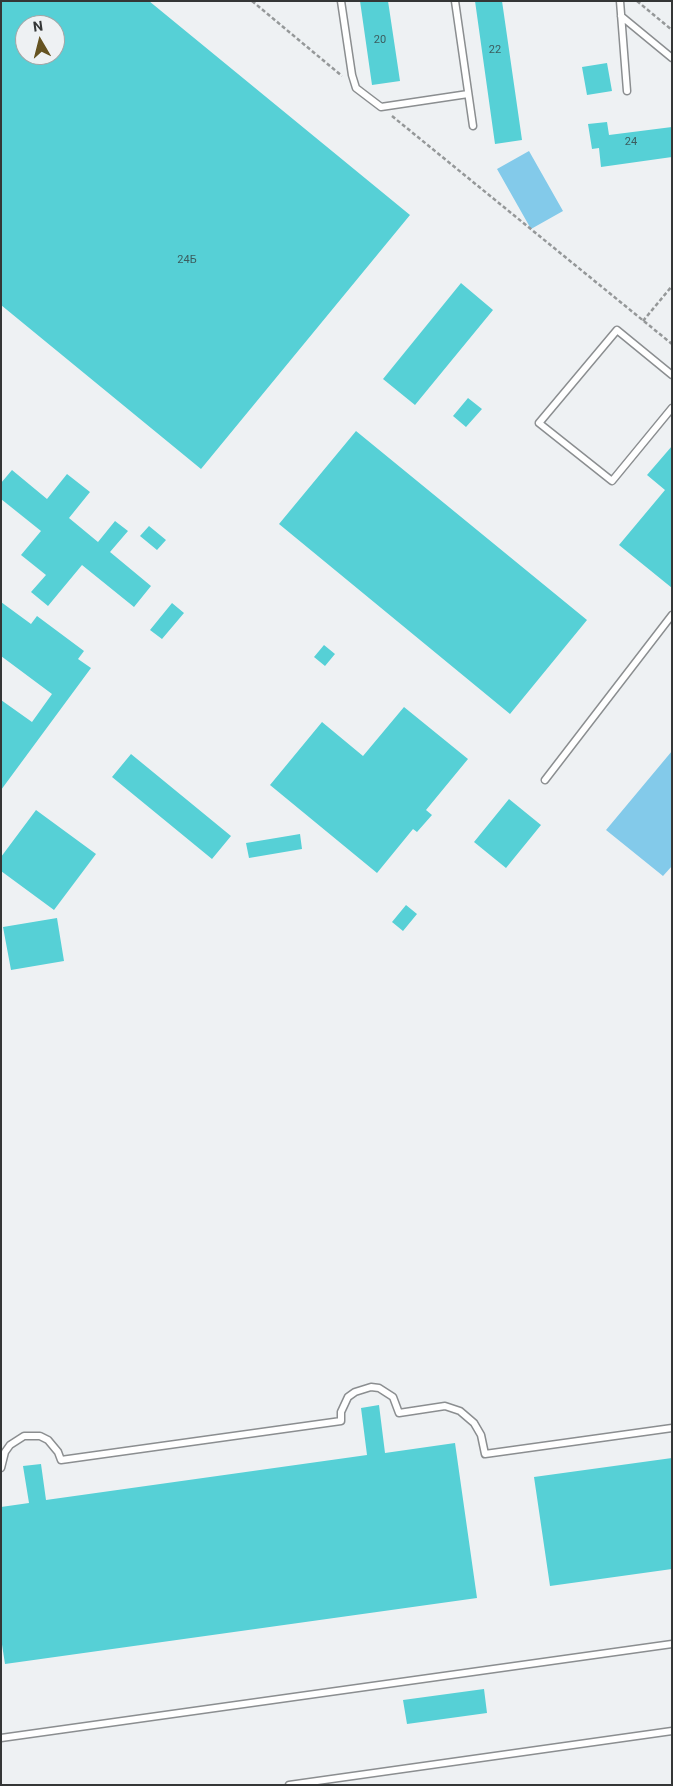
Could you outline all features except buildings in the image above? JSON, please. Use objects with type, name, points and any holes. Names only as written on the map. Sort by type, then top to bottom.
[{"type":"lane","points":[[341,1],[352,75],[356,88],[381,107],[468,94]]},
{"type":"lane","points":[[455,1],[473,126]]},
{"type":"lane","points":[[620,1],[627,91]]},
{"type":"lane","points":[[621,16],[672,58]]},
{"type":"lane","points":[[672,375],[617,330],[539,423],[612,481],[672,408]]},
{"type":"lane","points":[[545,780],[672,614]]},
{"type":"lane","points":[[1,1468],[5,1452],[10,1445],[24,1436],[32,1435],[48,1440],[58,1452],[61,1460],[342,1421],[341,1412],[348,1397],[355,1392],[370,1387],[379,1388],[393,1398],[399,1412],[445,1406],[460,1411],[474,1423],[481,1435],[485,1454],[672,1428]]},
{"type":"lane","points":[[1,1738],[672,1644]]},
{"type":"lane","points":[[289,1785],[672,1731]]},
{"type":"path","points":[[252,1],[356,88]]},
{"type":"path","points":[[637,1],[672,30]]},
{"type":"path","points":[[381,107],[672,344]]},
{"type":"path","points":[[643,320],[672,286]]},
{"type":"shaded area","points":[[529,151],[563,211],[531,229],[497,169]]},
{"type":"shaded area","points":[[672,751],[672,866],[663,876],[606,830]]}]
